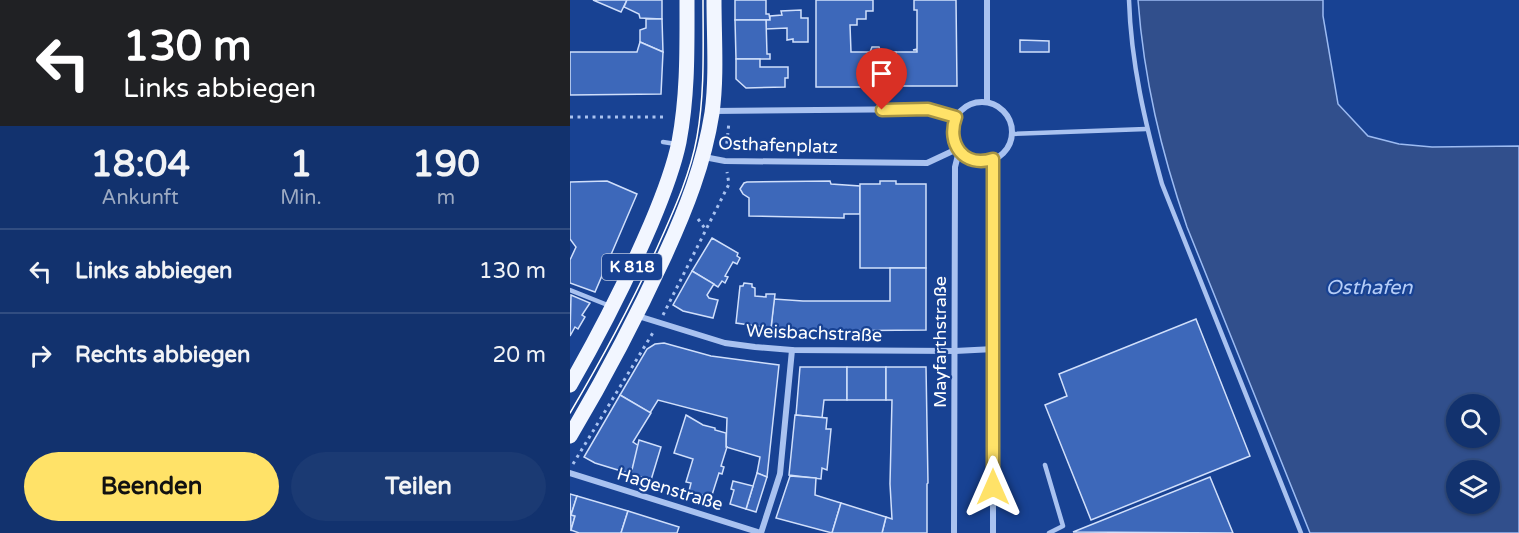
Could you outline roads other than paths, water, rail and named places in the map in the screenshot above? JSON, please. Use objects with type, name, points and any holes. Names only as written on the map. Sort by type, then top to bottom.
[{"type":"main road","name":"K 818","points":[[570,384],[612,307],[662,196],[678,145],[687,75],[687,0]]},
{"type":"main road","name":"K 818","points":[[570,436],[637,316],[687,206],[704,157],[715,76],[712,3]]},
{"type":"main road","points":[[682,126],[712,111]]},
{"type":"main road","points":[[678,145],[686,151],[704,157]]},
{"type":"street","points":[[987,0],[987,102]]},
{"type":"street","points":[[987,102],[999,107],[1006,115],[1011,124],[1012,134],[1002,154],[993,159],[976,161],[967,158],[958,150],[952,137],[953,127],[956,117],[964,108],[974,103],[987,102]]},
{"type":"street","name":"Osthafenplatz","points":[[712,111],[928,109],[956,117]]},
{"type":"street","name":"Osthafenplatz","points":[[704,157],[725,161],[927,163],[958,150]]},
{"type":"street","name":"Mayfarthstraße","points":[[954,533],[955,167],[958,150]]},
{"type":"street","points":[[993,159],[993,533]]},
{"type":"street","name":"Weisbachstraße","points":[[637,316],[725,343],[792,350],[955,351],[993,349]]},
{"type":"street","name":"Hagenstraße","points":[[570,471],[761,533],[780,474],[792,350]]},
{"type":"lane","points":[[1129,0],[1130,32],[1137,82],[1146,129],[1162,184],[1301,533]]},
{"type":"lane","points":[[1012,134],[1146,129]]},
{"type":"lane","points":[[663,142],[678,145]]},
{"type":"lane","points":[[570,290],[612,307]]},
{"type":"lane","points":[[1045,465],[1066,533]]},
{"type":"lane","points":[[1049,533],[1063,526]]},
{"type":"water","name":"Osthafen","points":[[1138,0],[1323,0],[1323,16],[1338,104],[1368,136],[1399,144],[1432,147],[1519,146],[1519,533],[1310,533],[1187,227],[1169,171],[1155,115]]},
{"type":"tram line","points":[[570,413],[637,290],[675,207],[690,166],[697,137],[701,103],[703,0]]}]
